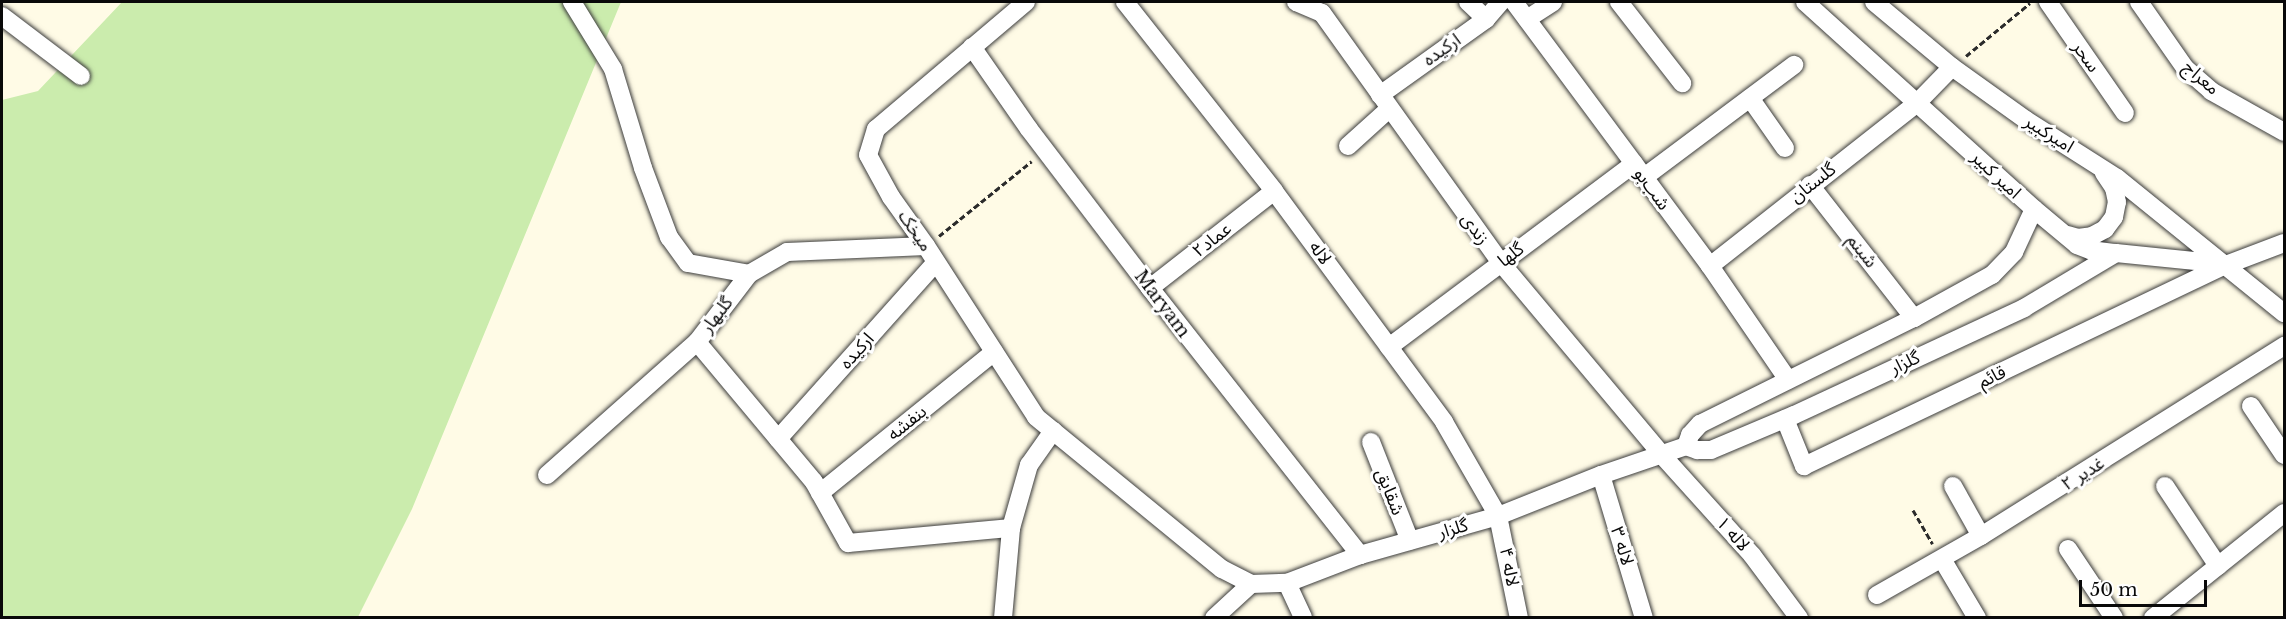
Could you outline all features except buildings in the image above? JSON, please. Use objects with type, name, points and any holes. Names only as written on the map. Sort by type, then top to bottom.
[{"type":"street","points":[[572,2],[613,69],[643,168],[669,237],[688,263],[749,274]]},
{"type":"street","name":"میخک","points":[[1026,2],[876,129],[868,155],[891,197],[926,246],[1036,417],[1222,569],[1251,584],[1287,583]]},
{"type":"street","name":"لاله","points":[[1125,2],[1274,191],[1444,422],[1498,516]]},
{"type":"street","name":"زندی","points":[[1296,2],[1322,14],[1501,263],[1661,454]]},
{"type":"street","points":[[1468,2],[1486,19]]},
{"type":"street","name":"ارکیده","points":[[1348,146],[1384,102],[1486,19],[1501,2]]},
{"type":"street","name":"شب‌بو","points":[[1514,2],[1710,266],[1788,380]]},
{"type":"street","points":[[1527,19],[1553,2]]},
{"type":"street","points":[[1619,2],[1682,83]]},
{"type":"street","name":"امیر کبیر","points":[[1805,2],[2034,209],[2083,247],[2116,253],[2226,264]]},
{"type":"street","name":"امیرکبیر","points":[[1874,2],[1952,67],[2026,120],[2096,164],[2226,264],[2284,313]]},
{"type":"street","name":"سحر","points":[[2048,2],[2125,113]]},
{"type":"street","name":"معراج","points":[[2139,2],[2185,68],[2211,91],[2284,132]]},
{"type":"street","points":[[2,16],[81,76]]},
{"type":"street","name":"Maryam","points":[[972,47],[1045,151],[1360,555]]},
{"type":"street","name":"گلها","points":[[1389,347],[1501,263],[1750,98],[1794,65]]},
{"type":"street","name":"گلستان","points":[[1710,266],[1917,103],[1952,67]]},
{"type":"street","points":[[1750,98],[1785,147]]},
{"type":"street","points":[[2064,234],[2078,238],[2092,236],[2105,229],[2114,217],[2117,202],[2114,188],[2096,164]]},
{"type":"street","name":"شبنم","points":[[1810,185],[1914,318]]},
{"type":"street","name":"عماد۲","points":[[1150,288],[1274,191]]},
{"type":"street","name":"گلزار","points":[[1686,446],[1690,435],[1700,424],[1914,318],[2001,268],[2014,252],[2034,209]]},
{"type":"street","points":[[2226,264],[2284,243]]},
{"type":"street","name":"گلبهار","points":[[547,475],[697,342],[749,274],[788,252],[926,246]]},
{"type":"street","name":"گلزار","points":[[1287,583],[1360,555],[1498,516],[1601,475],[1686,446],[1697,450],[1711,450],[1785,419],[2024,308],[2116,253]]},
{"type":"street","name":"ارکیده","points":[[778,439],[936,262]]},
{"type":"street","name":"قائم","points":[[1785,419],[1804,466],[2226,264]]},
{"type":"street","points":[[697,342],[820,493],[848,543],[1011,528]]},
{"type":"street","name":"غدیر ۲","points":[[1877,595],[1981,536],[2284,346]]},
{"type":"street","name":"بنفشه","points":[[820,493],[994,352]]},
{"type":"street","points":[[2251,406],[2284,455]]},
{"type":"street","points":[[1003,618],[1011,528],[1029,465],[1053,431]]},
{"type":"street","name":"شقایق","points":[[1371,442],[1410,541]]},
{"type":"street","name":"لاله ۱","points":[[1661,454],[1752,555],[1799,618]]},
{"type":"street","name":"لاله ۳","points":[[1601,475],[1644,618]]},
{"type":"street","points":[[1953,486],[1981,536]]},
{"type":"street","points":[[2165,486],[2218,566]]},
{"type":"street","points":[[2153,618],[2284,513]]},
{"type":"street","name":"لاله ۴","points":[[1498,516],[1519,618]]},
{"type":"street","points":[[2068,549],[2114,618]]},
{"type":"street","points":[[1942,559],[1977,618]]},
{"type":"street","points":[[1287,583],[1303,618]]},
{"type":"street","points":[[1214,618],[1251,584]]},
{"type":"path","points":[[1952,67],[2032,2]]},
{"type":"path","points":[[926,246],[1045,151]]},
{"type":"path","points":[[1913,510],[1942,559]]},
{"type":"green space","points":[[122,2],[621,2],[412,509],[358,617],[2,618],[2,100],[38,91]]}]
